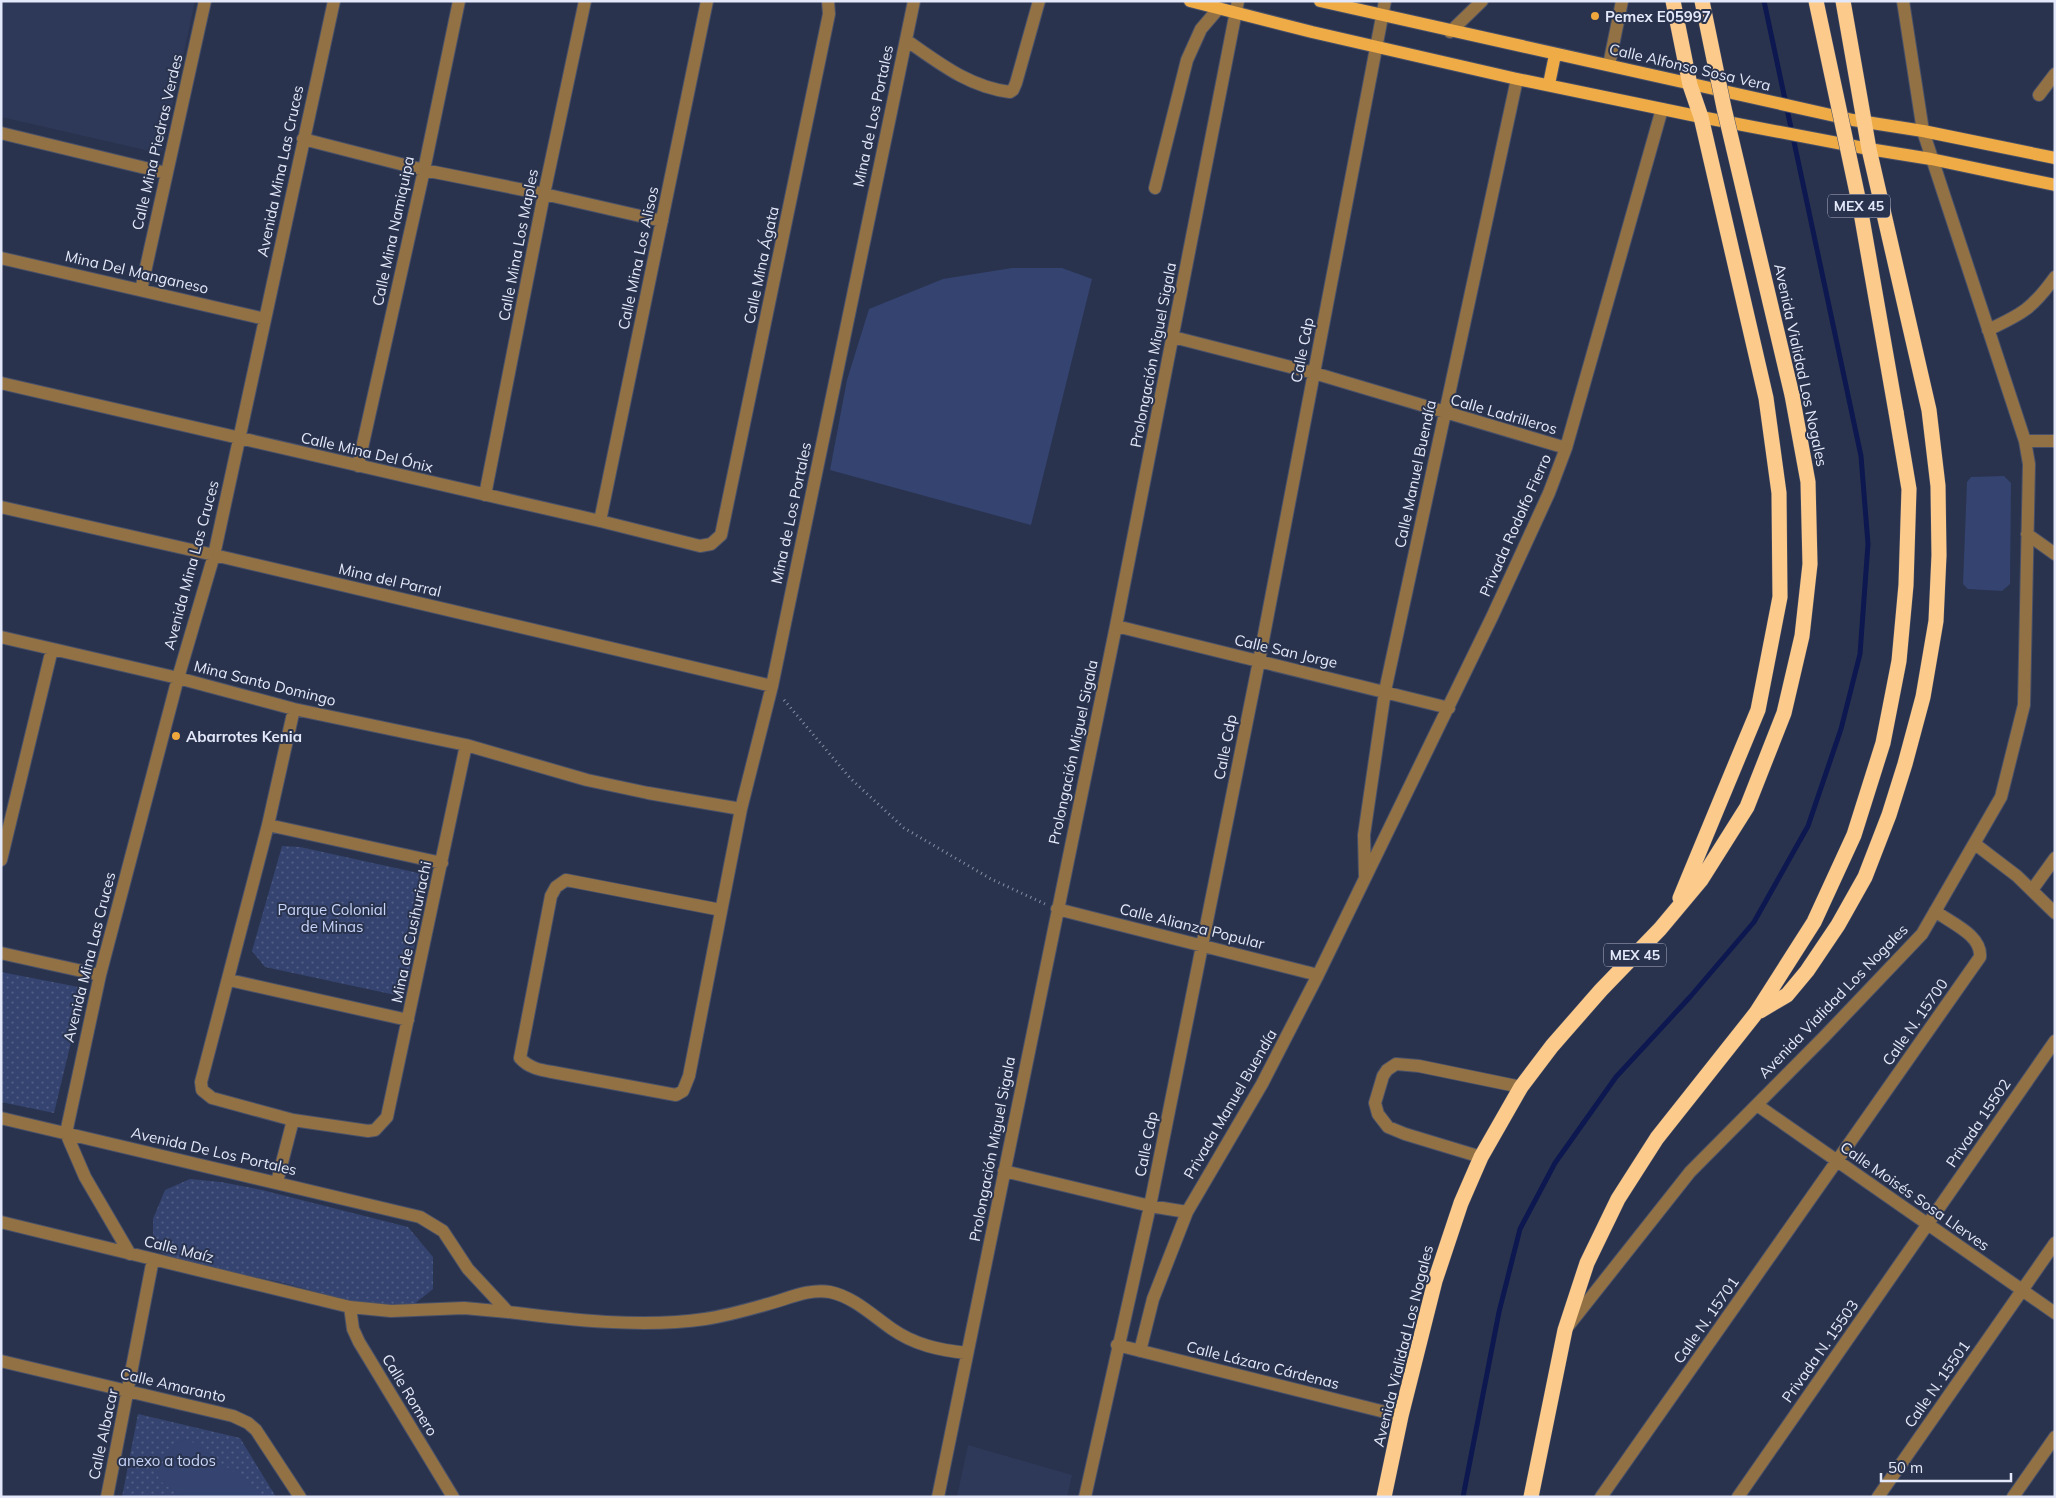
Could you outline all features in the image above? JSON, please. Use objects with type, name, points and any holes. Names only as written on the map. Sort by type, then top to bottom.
[{"type":"highway","points":[[1673,1],[1690,85],[1701,118],[1766,398],[1780,493],[1780,597],[1758,710],[1674,913]]},
{"type":"highway","name":"Avenida Vialidad Los Nogales","points":[[1384,1497],[1401,1416],[1435,1282],[1460,1204],[1481,1157],[1521,1087],[1552,1046],[1674,913],[1701,880],[1746,806],[1784,713],[1802,636],[1810,564],[1808,482],[1792,395],[1724,108],[1702,1]]},
{"type":"highway","name":"Avenida Vialidad Los Nogales","points":[[1531,1497],[1565,1330],[1587,1263],[1618,1199],[1657,1138],[1756,1013],[1814,922],[1854,835],[1883,743],[1899,661],[1906,585],[1909,489],[1860,207],[1816,1]]},
{"type":"highway","points":[[1756,1013],[1787,995],[1807,971],[1838,925],[1865,877],[1889,815],[1924,697],[1936,622],[1939,555],[1938,486],[1930,410],[1862,148],[1843,1]]},
{"type":"main road","points":[[1190,1],[1219,8],[1237,7],[1376,47],[1517,79],[1550,84],[1701,118],[1862,148],[1931,158],[2055,185]]},
{"type":"main road","name":"Calle Alfonso Sosa Vera","points":[[1320,1],[1450,32],[1609,65],[1690,85],[1859,121],[1923,131],[2055,158]]},
{"type":"main road","points":[[1550,84],[1555,55]]},
{"type":"street","name":"Calle Mina Piedras Verdes","points":[[141,290],[205,1]]},
{"type":"street","name":"Avenida Mina Las Cruces","points":[[66,1134],[100,975],[178,678],[214,555],[334,1]]},
{"type":"street","name":"Calle Mina Namiquipa","points":[[358,466],[424,170],[459,1]]},
{"type":"street","name":"Calle Mina Los Maples","points":[[485,495],[544,194],[585,1]]},
{"type":"street","name":"Calle Mina Los Alisos","points":[[600,521],[707,1]]},
{"type":"street","name":"Calle Mina Ágata","points":[[721,534],[830,14],[828,1]]},
{"type":"street","name":"Mina de Los Portales","points":[[721,910],[566,880],[560,883],[551,896],[520,1058],[526,1064],[536,1069],[676,1095],[682,1091],[689,1076],[741,809],[772,686],[914,1]]},
{"type":"street","points":[[906,40],[952,72],[969,81],[1012,91],[1039,1]]},
{"type":"street","name":"Calle Cdp","points":[[1084,1497],[1150,1206],[1203,944],[1385,1]]},
{"type":"street","points":[[1450,32],[1482,1]]},
{"type":"street","points":[[1609,65],[1622,1]]},
{"type":"street","name":"Avenida Vialidad Los Nogales","points":[[1565,1330],[1690,1172],[1824,1038],[1922,934],[2001,798],[2024,705],[2029,464],[2025,441],[1923,131],[1903,1]]},
{"type":"street","name":"Prolongación Miguel Sigala","points":[[938,1497],[1116,626],[1237,7]]},
{"type":"street","points":[[1155,188],[1187,60],[1201,29],[1219,8]]},
{"type":"street","points":[[2039,95],[2055,74]]},
{"type":"street","name":"Calle Manuel Buendía","points":[[1365,879],[1364,835],[1385,691],[1517,79]]},
{"type":"street","name":"Privada Rodolfo Fierro","points":[[1365,879],[1449,708],[1549,493],[1566,448],[1662,109]]},
{"type":"street","points":[[1,133],[166,172]]},
{"type":"street","points":[[303,139],[424,170],[544,194],[662,222]]},
{"type":"street","name":"Mina Del Manganeso","points":[[1,258],[265,319]]},
{"type":"street","points":[[1988,330],[2024,312],[2036,302],[2055,277]]},
{"type":"street","name":"Calle Ladrilleros","points":[[1173,337],[1314,373],[1566,448]]},
{"type":"street","name":"Calle Mina Del Ónix","points":[[1,383],[600,521],[700,546],[711,544],[721,534]]},
{"type":"street","points":[[2025,441],[2055,441]]},
{"type":"street","name":"Mina del Parral","points":[[1,507],[772,686]]},
{"type":"street","points":[[2027,534],[2055,554]]},
{"type":"street","name":"Calle San Jorge","points":[[1116,626],[1449,708]]},
{"type":"street","name":"Mina Santo Domingo","points":[[1,637],[178,678],[294,709],[466,745],[587,780],[741,809]]},
{"type":"street","points":[[1,860],[52,648]]},
{"type":"street","points":[[277,1182],[293,1120],[212,1098],[202,1090],[201,1082],[268,825],[294,709]]},
{"type":"street","name":"Mina de Cusihuriachi","points":[[293,1120],[368,1131],[375,1130],[387,1117],[466,745]]},
{"type":"street","points":[[268,825],[442,863]]},
{"type":"street","points":[[1975,844],[2017,876],[2055,913]]},
{"type":"street","points":[[2032,890],[2055,858]]},
{"type":"street","name":"Privada Manuel Buendía","points":[[1140,1351],[1153,1299],[1187,1212],[1262,1084],[1365,879]]},
{"type":"street","name":"Calle Alianza Popular","points":[[1057,909],[1203,944],[1318,975]]},
{"type":"street","name":"Calle N. 15700","points":[[1838,1161],[1980,957],[1981,948],[1976,939],[1935,912]]},
{"type":"street","points":[[1,953],[100,975]]},
{"type":"street","points":[[229,980],[408,1020]]},
{"type":"street","name":"Privada 15502","points":[[1928,1225],[2055,1040]]},
{"type":"street","points":[[1481,1157],[1404,1134],[1388,1127],[1378,1114],[1375,1103],[1382,1076],[1396,1064],[1419,1066],[1521,1087]]},
{"type":"street","name":"Calle Moisés Sosa Llerves","points":[[1757,1104],[2055,1314]]},
{"type":"street","name":"Avenida De Los Portales","points":[[1,1118],[420,1217],[443,1231],[468,1269],[508,1312]]},
{"type":"street","points":[[66,1134],[93,1192],[130,1254]]},
{"type":"street","name":"Calle N. 15701","points":[[1601,1497],[1838,1161]]},
{"type":"street","points":[[1004,1171],[1150,1206],[1187,1212]]},
{"type":"street","name":"Calle Maíz","points":[[1,1222],[350,1307],[391,1311],[464,1308],[631,1323],[667,1324],[707,1319],[811,1292],[830,1292],[842,1296],[868,1311],[892,1329],[914,1342],[943,1350],[967,1353]]},
{"type":"street","name":"Privada N. 15503","points":[[1738,1497],[1928,1225]]},
{"type":"street","name":"Calle N. 15501","points":[[1878,1497],[2055,1243]]},
{"type":"street","name":"Calle Albacar","points":[[107,1497],[153,1259]]},
{"type":"street","name":"Calle Romero","points":[[350,1307],[353,1329],[359,1342],[452,1497]]},
{"type":"street","name":"Calle Lázaro Cárdenas","points":[[1117,1345],[1401,1416]]},
{"type":"street","name":"Calle Amaranto","points":[[1,1361],[233,1416],[248,1423],[264,1441],[300,1497]]},
{"type":"street","points":[[2013,1497],[2055,1437]]},
{"type":"path","points":[[772,686],[850,778],[904,828],[990,879],[1057,909]]},
{"type":"shaded area","points":[[1,1],[195,1],[163,150],[154,152],[1,117]]},
{"type":"shaded area","points":[[968,1445],[1072,1475],[1067,1497],[957,1497]]},
{"type":"green space","points":[[1012,268],[1062,268],[1092,279],[1031,525],[830,470],[847,380],[869,309],[943,279]]},
{"type":"green space","points":[[2004,476],[2011,483],[2010,584],[2002,591],[1968,589],[1963,584],[1967,482],[1971,477]]},
{"type":"green space","name":"Parque Colonial de Minas","points":[[282,846],[300,847],[423,874],[426,890],[406,987],[400,996],[265,967],[252,951]]},
{"type":"green space","points":[[1,972],[84,988],[54,1113],[1,1102]]},
{"type":"green space","points":[[190,1179],[221,1182],[262,1190],[408,1227],[433,1257],[433,1289],[413,1305],[373,1307],[280,1282],[209,1268],[179,1260],[153,1249],[153,1219],[165,1190]]},
{"type":"green space","name":"anexo a todos","points":[[138,1414],[240,1438],[276,1497],[122,1497]]},
{"type":"green space","points":[[188,1439],[258,1490],[259,1497],[181,1497],[159,1480],[157,1471],[179,1441]]},
{"type":"waterway","points":[[1463,1497],[1499,1312],[1520,1229],[1555,1163],[1616,1077],[1690,997],[1754,922],[1808,826],[1841,729],[1860,654],[1868,544],[1861,456],[1764,1]]},
{"type":"place","name":"Pemex E05997","points":[[1595,16]]},
{"type":"place","name":"Abarrotes Kenia","points":[[176,736]]}]
